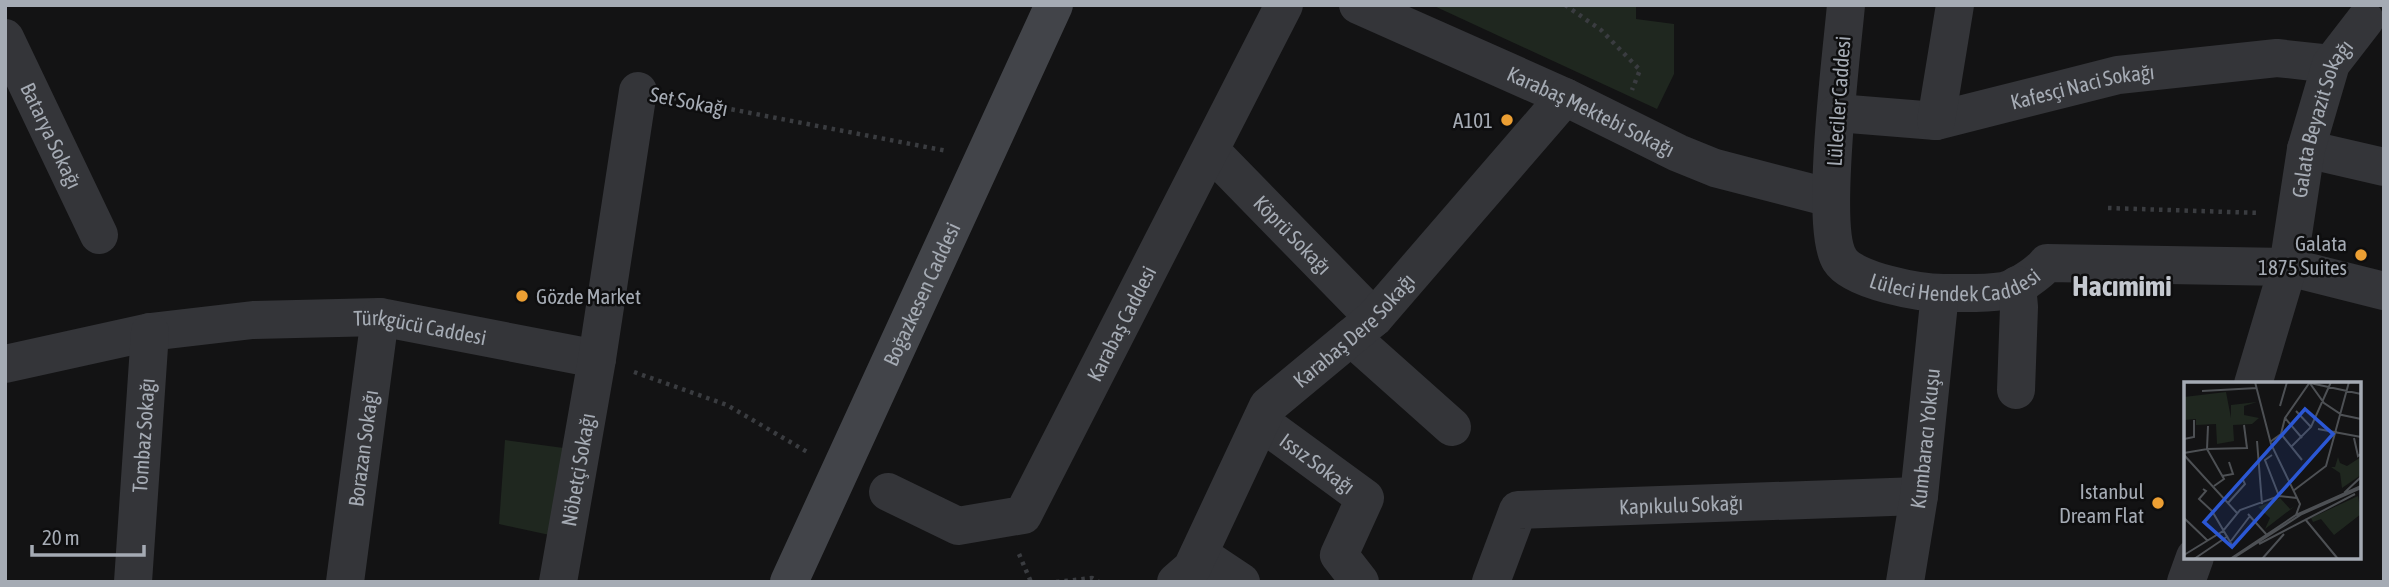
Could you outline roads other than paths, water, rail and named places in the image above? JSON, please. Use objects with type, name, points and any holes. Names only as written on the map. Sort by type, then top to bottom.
[{"type":"main road","name":"Boğazkesen Caddesi","points":[[769,582],[848,416],[1032,5]]},
{"type":"main road","name":"Boğazkesen Caddesi","points":[[789,582],[1054,5]]},
{"type":"street","name":"Karabaş Caddesi","points":[[888,492],[958,526],[1023,514],[1284,5]]},
{"type":"street","name":"Karabaş Mektebi Sokağı","points":[[1358,5],[1565,97],[1678,153],[1715,168],[1798,187],[1831,198]]},
{"type":"street","name":"Lüleciler Caddesi","points":[[1831,198],[1846,5]]},
{"type":"street","points":[[1936,121],[1955,5]]},
{"type":"street","name":"Galata Beyazit Sokağı","points":[[2254,382],[2287,267],[2306,149],[2331,64],[2365,20]]},
{"type":"street","name":"Batarya Sokağı","points":[[5,38],[99,234]]},
{"type":"street","name":"Kafesçi Naci Sokağı","points":[[1837,113],[1936,121],[2118,75],[2277,58],[2331,64]]},
{"type":"street","name":"Set Sokağı","points":[[597,359],[638,91]]},
{"type":"street","name":"Karabaş Dere Sokağı","points":[[1188,568],[1268,406],[1363,327],[1565,97]]},
{"type":"street","points":[[2306,149],[2384,167]]},
{"type":"street","name":"Köprü Sokağı","points":[[1211,151],[1452,427]]},
{"type":"street","name":"Lüleci Hendek Caddesi","points":[[1831,198],[1836,249],[1839,259],[1852,272],[1871,280],[1940,293],[2005,291],[2040,272],[2047,263],[2287,267],[2384,291]]},
{"type":"street","points":[[2016,390],[2019,307],[2017,285]]},
{"type":"street","name":"Kumbaracı Yokuşu","points":[[1905,582],[1919,496],[1940,293]]},
{"type":"street","name":"Türkgücü Caddesi","points":[[5,364],[150,332],[253,320],[380,317],[597,359]]},
{"type":"street","name":"Borazan Sokağı","points":[[345,582],[380,317]]},
{"type":"street","name":"Tombaz Sokağı","points":[[133,582],[150,332]]},
{"type":"street","name":"Nöbetçi Sokağı","points":[[558,582],[597,359]]},
{"type":"street","name":"Issız Sokağı","points":[[1261,422],[1365,498],[1339,555],[1360,582]]},
{"type":"street","name":"Kapıkulu Sokağı","points":[[1491,582],[1518,510],[1919,496]]},
{"type":"street","points":[[2186,582],[2194,559]]},
{"type":"street","points":[[1188,568],[1241,582]]},
{"type":"place","name":"A101","points":[[1507,120]]},
{"type":"place","name":"Galata 1875 Suites","points":[[2361,255]]},
{"type":"place","name":"Gözde Market","points":[[522,296]]},
{"type":"place","name":"Istanbul Dream Flat","points":[[2158,503]]},
{"type":"district","name":"Hacımimi","points":[[2122,286]]}]
